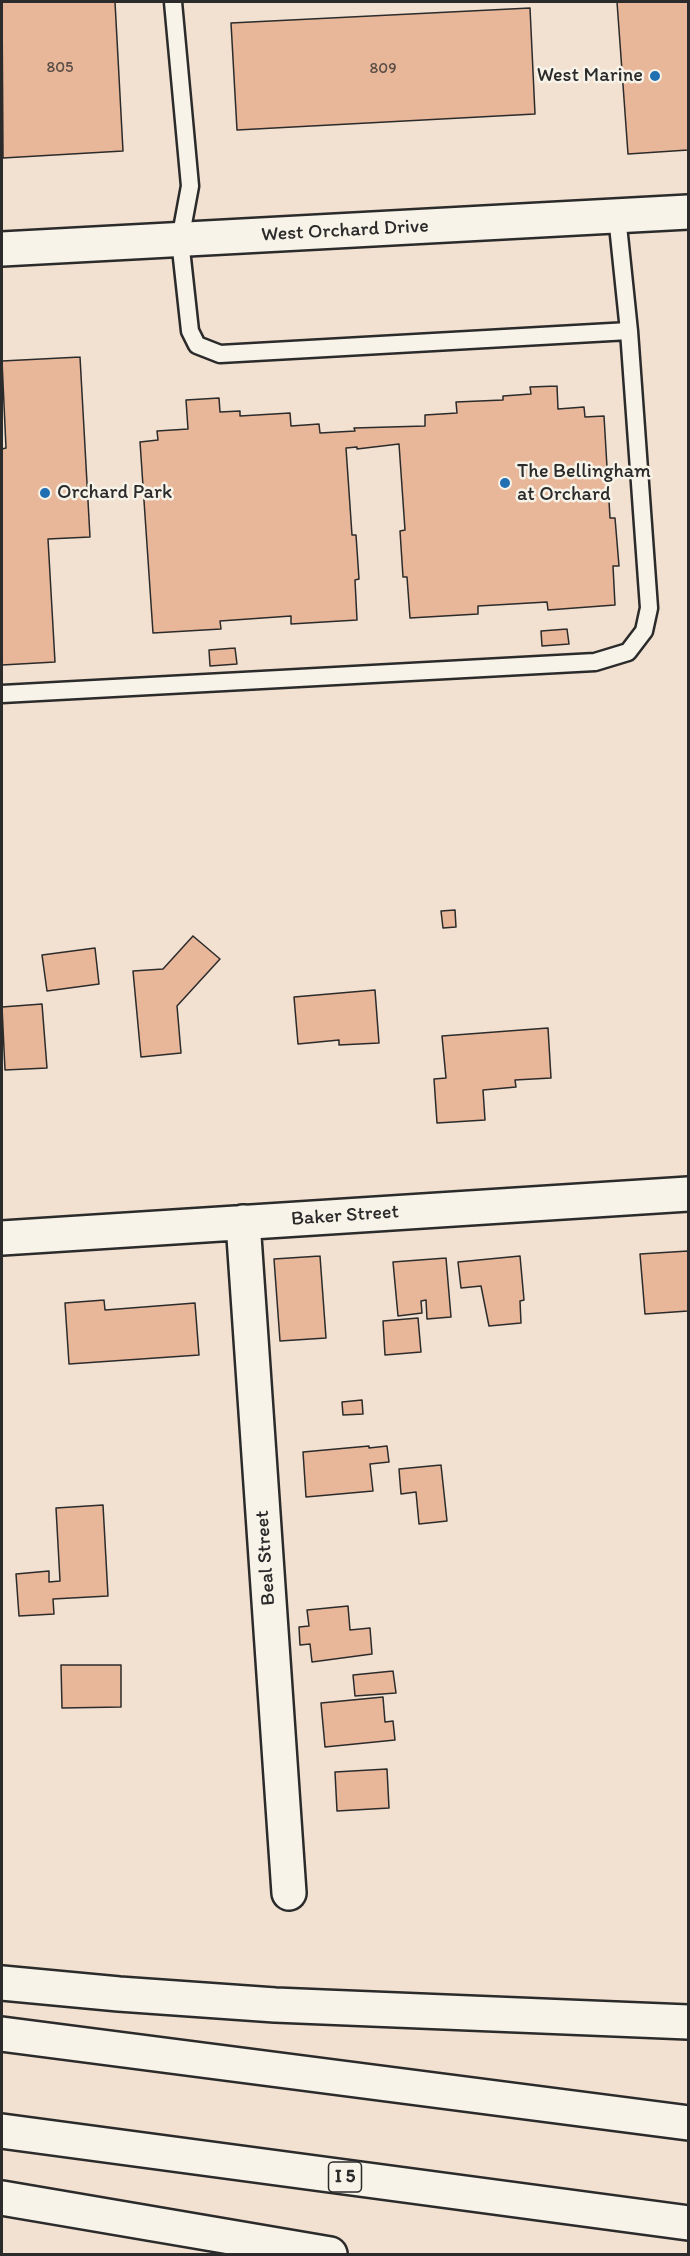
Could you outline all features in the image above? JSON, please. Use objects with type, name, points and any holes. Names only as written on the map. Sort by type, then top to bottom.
[{"type":"main road","name":"West Orchard Drive","points":[[2,249],[688,212]]},
{"type":"main road","name":"Baker Street","points":[[2,1238],[688,1194]]},
{"type":"main road","name":"Beal Street","points":[[243,1222],[290,1893]]},
{"type":"main road","points":[[2,1983],[275,2005],[688,2022]]},
{"type":"main road","points":[[2,2034],[688,2123]]},
{"type":"main road","name":"I 5","points":[[2,2131],[688,2223]]},
{"type":"main road","points":[[2,2198],[330,2254]]},
{"type":"lane","points":[[173,2],[190,186],[180,240],[190,331],[197,345],[220,354],[629,331]]},
{"type":"lane","points":[[2,694],[595,662],[628,652],[644,631],[649,608],[629,331],[617,216]]},
{"type":"building","points":[[2,2],[115,2],[123,151],[3,158]]},
{"type":"building","name":"West Marine","points":[[617,2],[688,2],[688,150],[628,154]]},
{"type":"building","points":[[530,8],[535,114],[237,130],[231,23]]},
{"type":"building","name":"Orchard Park","points":[[80,357],[90,537],[48,539],[55,662],[2,665],[2,449],[6,448],[2,361]]},
{"type":"building","name":"The Bellingham at Orchard","points":[[557,386],[558,409],[584,407],[585,417],[604,416],[610,518],[615,518],[619,566],[613,566],[615,605],[548,610],[547,602],[478,606],[478,614],[410,618],[407,577],[403,577],[400,531],[405,530],[399,444],[357,449],[357,447],[346,448],[352,535],[356,535],[359,579],[355,580],[357,620],[291,624],[291,616],[220,621],[221,629],[153,633],[140,442],[158,440],[157,431],[188,429],[186,400],[219,398],[220,412],[240,411],[240,416],[290,413],[291,426],[319,424],[320,433],[355,431],[354,428],[425,426],[425,415],[457,413],[456,402],[503,400],[503,396],[531,394],[530,387]]},
{"type":"building","points":[[567,629],[569,644],[542,646],[541,631]]},
{"type":"building","points":[[235,648],[237,664],[210,666],[209,650]]},
{"type":"building","points":[[455,910],[456,927],[443,928],[441,911]]},
{"type":"building","points":[[193,936],[220,959],[177,1006],[181,1053],[141,1057],[133,971],[163,969]]},
{"type":"building","points":[[95,948],[99,984],[47,991],[42,955]]},
{"type":"building","points":[[375,990],[379,1043],[339,1045],[339,1040],[298,1044],[294,997]]},
{"type":"building","points":[[42,1004],[47,1068],[5,1070],[2,1007]]},
{"type":"building","points":[[548,1028],[551,1078],[515,1080],[516,1087],[483,1090],[485,1120],[437,1123],[434,1079],[446,1078],[442,1036]]},
{"type":"building","points":[[688,1251],[688,1311],[645,1314],[640,1254]]},
{"type":"building","points":[[320,1256],[326,1338],[280,1341],[274,1259]]},
{"type":"building","points":[[520,1256],[524,1300],[520,1301],[521,1323],[489,1326],[481,1286],[461,1288],[458,1262]]},
{"type":"building","points":[[446,1258],[451,1317],[427,1319],[426,1300],[421,1301],[422,1313],[398,1316],[393,1262]]},
{"type":"building","points":[[104,1300],[105,1310],[195,1303],[199,1355],[69,1364],[65,1303]]},
{"type":"building","points":[[418,1318],[421,1352],[385,1355],[383,1321]]},
{"type":"building","points":[[362,1400],[363,1414],[343,1415],[342,1402]]},
{"type":"building","points":[[369,1446],[369,1448],[387,1446],[389,1462],[370,1464],[373,1491],[306,1497],[303,1452]]},
{"type":"building","points":[[441,1465],[447,1521],[419,1524],[416,1492],[401,1494],[399,1469]]},
{"type":"building","points":[[103,1505],[108,1596],[53,1599],[54,1614],[19,1616],[16,1574],[49,1571],[49,1582],[60,1581],[56,1508]]},
{"type":"building","points":[[348,1606],[350,1630],[370,1628],[372,1654],[312,1662],[310,1644],[300,1645],[299,1627],[309,1626],[307,1610]]},
{"type":"building","points":[[61,1665],[121,1665],[121,1707],[62,1708]]},
{"type":"building","points":[[393,1671],[396,1693],[355,1696],[353,1675]]},
{"type":"building","points":[[383,1697],[385,1722],[393,1721],[395,1740],[325,1747],[321,1703]]},
{"type":"building","points":[[387,1769],[389,1808],[337,1811],[335,1772]]},
{"type":"place","name":"West Marine","points":[[655,76]]},
{"type":"place","name":"The Bellingham at Orchard","points":[[505,483]]},
{"type":"place","name":"Orchard Park","points":[[45,493]]}]
